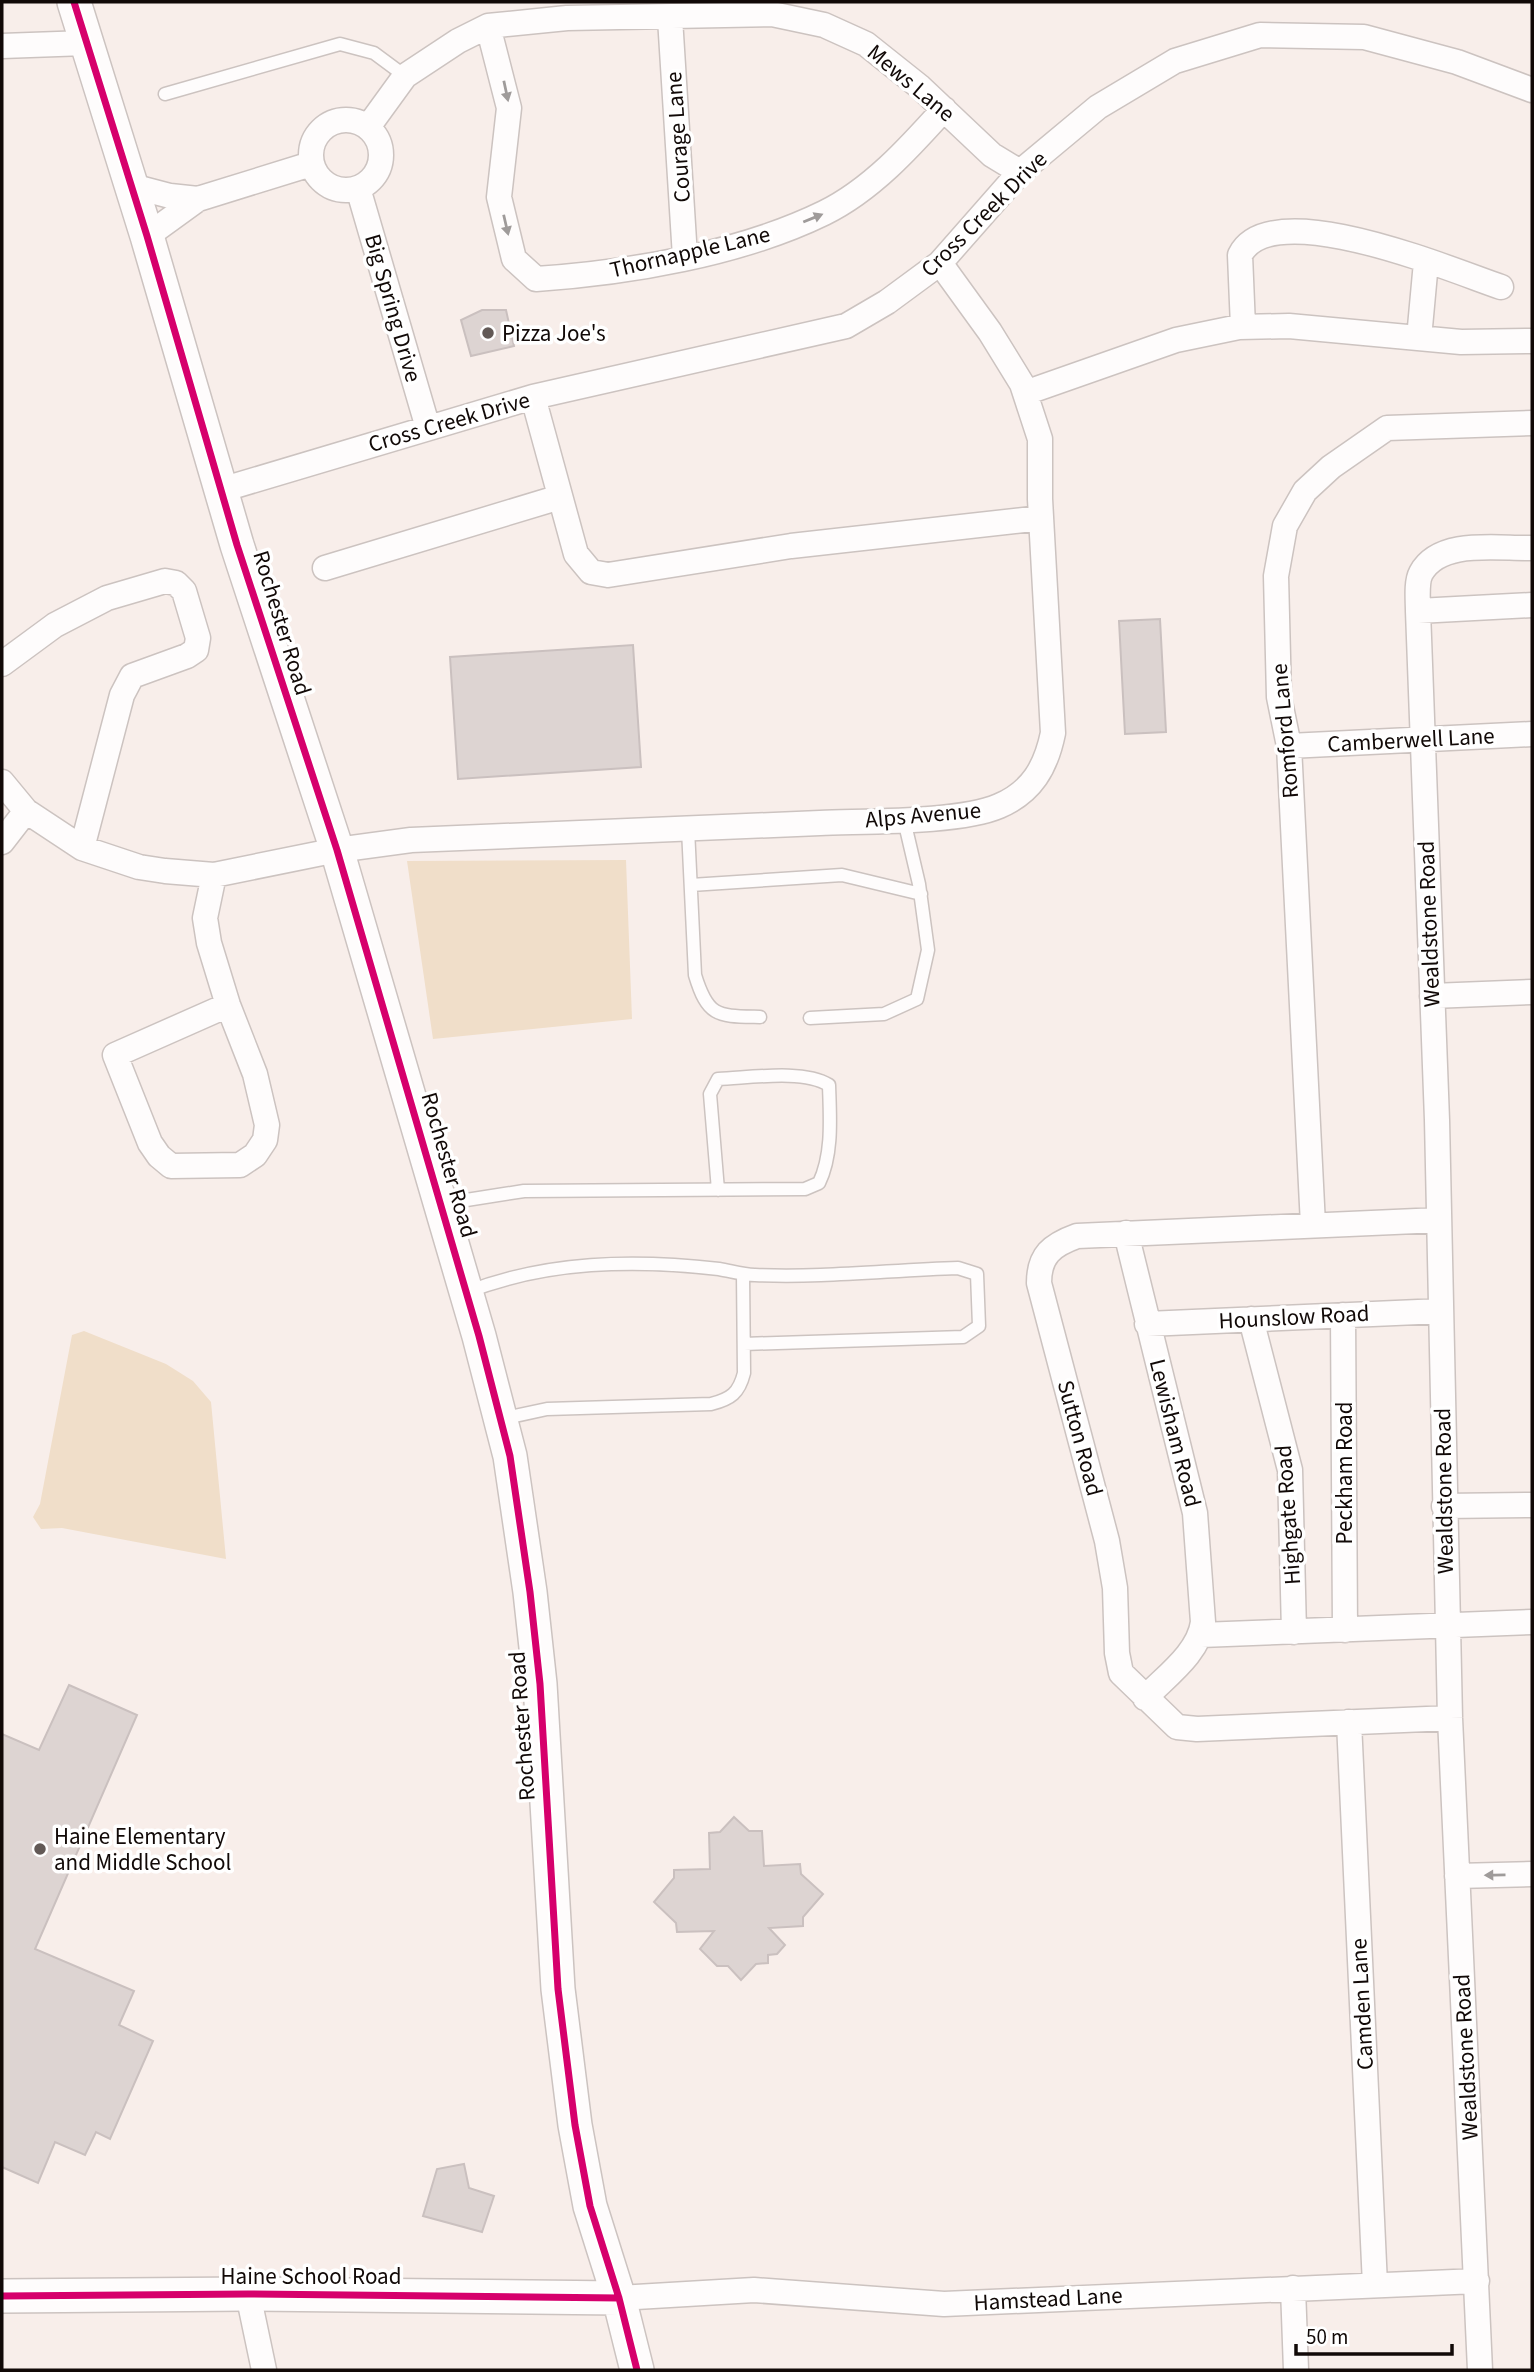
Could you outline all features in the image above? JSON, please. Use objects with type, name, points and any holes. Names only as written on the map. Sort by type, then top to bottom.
[{"type":"street","name":"Rochester Road","points":[[74,2],[148,236],[221,490],[337,850],[467,1292],[510,1456],[540,1684],[558,1989],[573,2114],[590,2206],[619,2298],[637,2370]]},
{"type":"street","name":"Mews Lane","points":[[368,127],[405,76],[458,41],[488,26],[567,18],[772,14],[824,25],[866,44],[944,109],[992,155],[1020,172]]},
{"type":"street","name":"Courage Lane","points":[[670,18],[685,257]]},
{"type":"street","name":"Thornapple Lane","points":[[488,26],[508,94],[499,197],[513,260],[536,279],[638,269],[765,237],[826,212],[902,156],[944,109]]},
{"type":"street","name":"Cross Creek Drive","points":[[221,490],[534,397],[846,326],[887,302],[940,263],[1020,172],[1098,107],[1175,61],[1260,35],[1364,37],[1457,62],[1532,90]]},
{"type":"street","points":[[2,46],[86,43]]},
{"type":"street","points":[[348,119],[368,127],[379,142],[381,160],[373,177],[358,188],[339,190],[321,181],[311,164],[312,142],[326,124],[348,119]]},
{"type":"street","points":[[148,236],[198,199],[311,164]]},
{"type":"street","points":[[132,186],[170,196],[198,199]]},
{"type":"street","name":"Big Spring Drive","points":[[358,188],[428,428]]},
{"type":"street","points":[[1243,327],[1240,255],[1245,246],[1263,236],[1302,233],[1365,240],[1501,287]]},
{"type":"street","points":[[1419,338],[1426,262]]},
{"type":"street","name":"Alps Avenue","points":[[2,782],[26,811],[82,848],[138,867],[214,875],[337,850],[411,840],[904,820],[986,812],[1003,805],[1038,776],[1048,758],[1053,733],[1041,518],[1040,439],[1025,393],[990,332],[940,263]]},
{"type":"street","points":[[1025,393],[1176,340],[1243,327],[1289,326],[1461,342],[1532,341]]},
{"type":"street","points":[[534,397],[576,554],[591,572],[608,575],[791,546],[1041,518]]},
{"type":"street","name":"Romford Lane","points":[[1313,1225],[1289,746],[1279,697],[1276,576],[1285,526],[1305,491],[1331,467],[1387,428],[1532,422]]},
{"type":"street","points":[[325,569],[560,497]]},
{"type":"street","name":"Wealdstone Road","points":[[1480,2370],[1450,1718],[1439,1220],[1418,611],[1420,575],[1434,558],[1449,550],[1532,548]]},
{"type":"street","points":[[2,664],[55,625],[107,598],[165,581],[176,583],[184,591],[198,638],[196,650],[187,656],[132,676],[122,695],[82,848]]},
{"type":"street","points":[[1418,611],[1532,605]]},
{"type":"street","name":"Camberwell Lane","points":[[1289,746],[1532,734]]},
{"type":"street","points":[[2,842],[26,811]]},
{"type":"street","points":[[214,875],[205,918],[209,943],[262,1100],[267,1125],[265,1140],[255,1155],[240,1165],[171,1166],[159,1156],[150,1143],[116,1055],[228,1005]]},
{"type":"street","points":[[1432,996],[1532,992]]},
{"type":"street","name":"Sutton Road","points":[[1439,1220],[1077,1236],[1047,1251],[1040,1266],[1040,1283],[1107,1541],[1115,1588],[1117,1653],[1121,1673],[1177,1727],[1197,1729],[1450,1718]]},
{"type":"street","name":"Lewisham Road","points":[[1126,1233],[1198,1527],[1201,1635]]},
{"type":"street","name":"Hounslow Road","points":[[1147,1324],[1441,1311]]},
{"type":"street","name":"Peckham Road","points":[[1343,1315],[1345,1630]]},
{"type":"street","name":"Highgate Road","points":[[1251,1319],[1290,1470],[1294,1632]]},
{"type":"street","points":[[1444,1506],[1532,1505]]},
{"type":"street","points":[[1145,1698],[1201,1635],[1532,1622]]},
{"type":"street","name":"Camden Lane","points":[[1349,1723],[1375,2285]]},
{"type":"street","points":[[1457,1876],[1532,1874]]},
{"type":"street","name":"Hamstead Lane","points":[[619,2298],[754,2290],[944,2304],[1477,2281]]},
{"type":"street","points":[[1293,2288],[1296,2370]]},
{"type":"street","points":[[248,2294],[264,2370]]},
{"type":"street","name":"Haine School Road","points":[[2,2296],[248,2294],[619,2298]]},
{"type":"lane","points":[[165,94],[341,44],[374,53],[405,76]]},
{"type":"lane","points":[[810,1018],[884,1014],[917,999],[928,950],[920,894],[904,820]]},
{"type":"lane","points":[[688,829],[695,975],[701,995],[710,1010],[725,1016],[760,1017]]},
{"type":"lane","points":[[691,885],[842,875],[920,894]]},
{"type":"lane","points":[[441,1204],[524,1191],[718,1190],[806,1189],[819,1183],[824,1173],[831,1123],[829,1085],[819,1079],[804,1077],[718,1079],[710,1094],[718,1190]]},
{"type":"lane","points":[[467,1292],[506,1277],[541,1269],[608,1263],[720,1269],[743,1274],[972,1270],[977,1274],[979,1326],[963,1337],[744,1344]]},
{"type":"lane","points":[[501,1419],[547,1409],[711,1404],[725,1401],[741,1387],[744,1373],[743,1274]]},
{"type":"shaded area","points":[[626,860],[632,1019],[433,1039],[407,861]]},
{"type":"shaded area","points":[[84,1331],[166,1364],[193,1381],[211,1402],[226,1559],[62,1528],[41,1529],[33,1517],[40,1504],[72,1335]]},
{"type":"building","name":"Pizza Joe's","points":[[482,310],[506,310],[514,346],[471,356],[461,320]]},
{"type":"building","points":[[1160,619],[1166,732],[1125,734],[1119,621]]},
{"type":"building","points":[[633,645],[641,767],[458,779],[450,657]]},
{"type":"building","name":"Haine Elementary and Middle School","points":[[69,1685],[137,1715],[35,1949],[134,1991],[119,2025],[153,2041],[110,2139],[96,2132],[85,2155],[55,2142],[38,2183],[2,2167],[2,1734],[39,1750]]},
{"type":"building","points":[[734,1817],[749,1831],[762,1831],[764,1866],[800,1864],[801,1874],[823,1894],[803,1917],[803,1926],[769,1928],[785,1945],[777,1954],[768,1955],[768,1963],[756,1964],[741,1980],[728,1966],[717,1966],[700,1949],[714,1931],[677,1932],[676,1923],[654,1902],[674,1878],[674,1870],[710,1869],[709,1833],[720,1832]]},
{"type":"building","points":[[464,2164],[469,2188],[494,2196],[482,2232],[423,2216],[437,2169]]},
{"type":"cycle path","points":[[74,2],[147,236],[237,545],[337,850],[479,1336],[510,1456],[540,1684],[558,1989],[575,2125],[590,2206],[619,2298],[637,2370]]},
{"type":"cycle path","points":[[2,2296],[248,2294],[619,2298]]},
{"type":"place","name":"Pizza Joe's","points":[[488,333]]},
{"type":"place","name":"Haine Elementary and Middle School","points":[[40,1849]]}]
